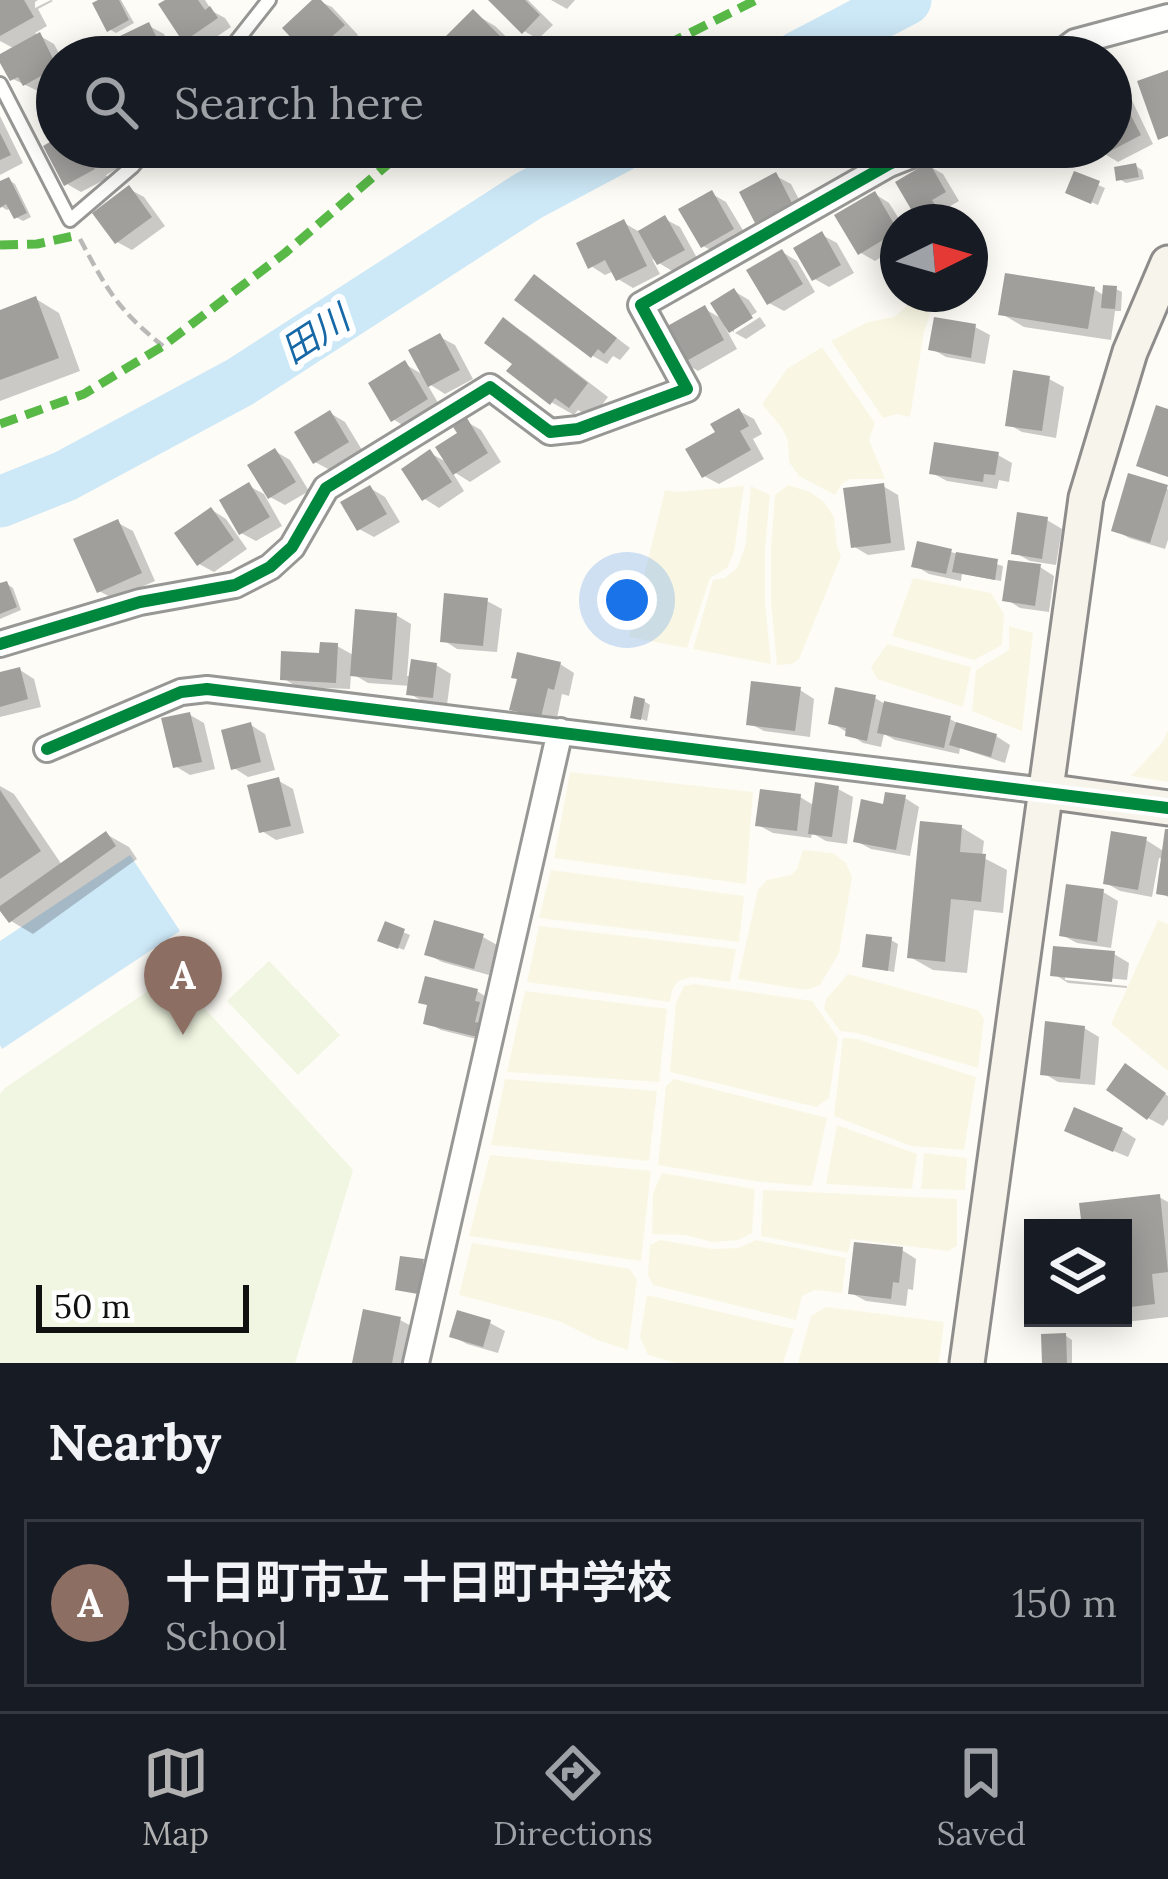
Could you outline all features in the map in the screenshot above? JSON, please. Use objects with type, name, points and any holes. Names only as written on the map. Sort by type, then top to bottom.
[{"type":"street","points":[[1096,36],[1168,17]]},
{"type":"street","points":[[0,644],[140,602],[236,585],[270,567],[292,547],[326,488],[490,387],[550,432],[578,429],[687,389],[641,305],[882,168]]},
{"type":"street","points":[[967,1363],[1086,498],[1130,352],[1168,263]]},
{"type":"street","points":[[47,749],[181,692],[207,689],[1168,808]]},
{"type":"street","points":[[416,1363],[560,730]]},
{"type":"lane","points":[[240,36],[268,0]]},
{"type":"lane","points":[[0,84],[36,154]]},
{"type":"lane","points":[[43,168],[70,220],[132,168]]},
{"type":"path","points":[[70,220],[106,290],[128,318],[164,346]]},
{"type":"shaded area","points":[[900,312],[931,312],[910,417],[883,418],[831,341],[868,322]]},
{"type":"shaded area","points":[[822,347],[875,423],[869,440],[885,479],[850,479],[835,495],[799,476],[789,462],[782,428],[762,404],[787,369]]},
{"type":"shaded area","points":[[788,485],[824,502],[834,517],[841,556],[799,659],[777,665],[771,547],[775,495]]},
{"type":"shaded area","points":[[744,486],[734,552],[727,568],[710,578],[687,648],[629,637],[665,490]]},
{"type":"shaded area","points":[[751,486],[770,495],[765,603],[771,664],[693,649],[713,580],[737,568],[745,547]]},
{"type":"shaded area","points":[[913,578],[991,593],[1004,614],[1002,645],[974,660],[892,636]]},
{"type":"shaded area","points":[[1009,626],[1033,633],[1022,731],[972,711],[976,670],[1009,650]]},
{"type":"shaded area","points":[[887,644],[971,667],[963,707],[877,679],[871,667]]},
{"type":"shaded area","points":[[1168,730],[1168,782],[1131,776],[1162,743]]},
{"type":"shaded area","points":[[570,772],[753,792],[746,884],[554,858]]},
{"type":"shaded area","points":[[803,850],[833,853],[846,863],[852,877],[839,953],[820,985],[806,990],[738,979],[758,890],[767,880],[791,875]]},
{"type":"shaded area","points":[[551,870],[744,896],[739,942],[539,918]]},
{"type":"shaded area","points":[[1158,920],[1168,924],[1168,1071],[1111,1024]]},
{"type":"shaded area","points":[[539,926],[736,949],[730,982],[692,977],[678,981],[670,1002],[527,982]]},
{"type":"shaded area","points":[[848,974],[978,1010],[984,1019],[978,1068],[840,1031],[824,1009],[826,999]]},
{"type":"shaded area","points":[[684,986],[812,1001],[838,1038],[829,1098],[816,1107],[670,1072],[676,1003]]},
{"type":"shaded area","points":[[525,991],[667,1009],[659,1082],[507,1072]]},
{"type":"shaded area","points":[[843,1038],[976,1077],[964,1150],[911,1146],[834,1116]]},
{"type":"shaded area","points":[[505,1079],[657,1091],[649,1161],[491,1145]]},
{"type":"shaded area","points":[[674,1079],[827,1118],[812,1186],[658,1165],[666,1086]]},
{"type":"shaded area","points":[[837,1125],[917,1154],[912,1189],[826,1184]]},
{"type":"shaded area","points":[[924,1153],[967,1158],[965,1190],[921,1189]]},
{"type":"shaded area","points":[[490,1155],[651,1171],[641,1261],[469,1236]]},
{"type":"shaded area","points":[[662,1173],[755,1189],[752,1233],[738,1240],[712,1242],[652,1234],[653,1193]]},
{"type":"shaded area","points":[[763,1190],[957,1199],[957,1246],[948,1251],[851,1239],[848,1253],[761,1236]]},
{"type":"shaded area","points":[[660,1240],[712,1249],[738,1248],[756,1240],[846,1258],[842,1293],[815,1290],[802,1296],[796,1320],[653,1285],[648,1275],[650,1245]]},
{"type":"shaded area","points":[[472,1243],[630,1269],[637,1280],[628,1350],[559,1321],[459,1295]]},
{"type":"shaded area","points":[[647,1295],[794,1329],[783,1363],[676,1363],[648,1355],[640,1337]]},
{"type":"shaded area","points":[[826,1307],[944,1322],[939,1363],[798,1363],[811,1316]]},
{"type":"green space","points":[[269,961],[340,1035],[298,1075],[227,1001]]},
{"type":"green space","points":[[173,974],[353,1170],[295,1363],[0,1363],[0,1094]]},
{"type":"water","points":[[130,855],[180,931],[2,1049],[0,941]]},
{"type":"building","points":[[0,0],[24,0],[34,17],[0,36]]},
{"type":"building","points":[[119,0],[129,20],[107,32],[92,3]]},
{"type":"building","points":[[198,0],[218,18],[192,36],[179,36],[158,4]]},
{"type":"building","points":[[312,0],[321,0],[345,25],[333,36],[289,36],[282,28]]},
{"type":"building","points":[[488,0],[525,0],[540,15],[522,34]]},
{"type":"building","points":[[473,9],[500,36],[446,36]]},
{"type":"building","points":[[149,22],[156,36],[120,36]]},
{"type":"building","points":[[40,32],[42,36],[36,36],[36,79],[23,86],[18,77],[10,81],[0,54]]},
{"type":"building","points":[[1168,70],[1168,136],[1158,140],[1137,81]]},
{"type":"building","points":[[1132,118],[1141,135],[1132,140]]},
{"type":"building","points":[[0,133],[11,155],[0,160]]},
{"type":"building","points":[[1136,163],[1139,177],[1116,181],[1114,168],[1132,168]]},
{"type":"building","points":[[55,168],[95,169],[64,186]]},
{"type":"building","points":[[919,168],[932,168],[946,192],[932,200],[934,204],[908,204],[895,182]]},
{"type":"building","points":[[1074,171],[1100,181],[1091,204],[1065,193]]},
{"type":"building","points":[[776,172],[792,203],[755,223],[739,192]]},
{"type":"building","points":[[9,177],[27,213],[14,219],[6,204],[0,208],[0,181]]},
{"type":"building","points":[[129,185],[152,217],[115,244],[92,213]]},
{"type":"building","points":[[712,190],[734,229],[701,248],[678,209]]},
{"type":"building","points":[[875,191],[882,204],[880,242],[858,255],[834,215]]},
{"type":"building","points":[[665,215],[685,250],[657,265],[638,231]]},
{"type":"building","points":[[624,219],[647,266],[616,281],[605,260],[588,269],[576,243]]},
{"type":"building","points":[[822,231],[841,265],[812,281],[793,248]]},
{"type":"building","points":[[782,249],[803,284],[767,305],[746,270]]},
{"type":"building","points":[[1005,273],[1095,287],[1088,329],[998,315]]},
{"type":"building","points":[[534,274],[617,338],[604,354],[598,349],[591,358],[514,300]]},
{"type":"building","points":[[1103,285],[1117,286],[1115,309],[1101,308]]},
{"type":"building","points":[[734,288],[753,318],[729,333],[710,303]]},
{"type":"building","points":[[36,296],[59,358],[0,380],[0,310]]},
{"type":"building","points":[[705,305],[724,340],[681,364],[662,329]]},
{"type":"building","points":[[503,317],[588,383],[569,408],[555,398],[550,405],[506,371],[512,364],[484,343]]},
{"type":"building","points":[[934,317],[976,324],[971,358],[928,350]]},
{"type":"building","points":[[440,333],[460,370],[428,387],[408,350]]},
{"type":"building","points":[[405,360],[428,399],[391,422],[368,383]]},
{"type":"building","points":[[1013,370],[1050,376],[1042,431],[1005,426]]},
{"type":"building","points":[[1156,405],[1168,409],[1168,477],[1136,466]]},
{"type":"building","points":[[739,408],[749,426],[740,431],[751,450],[702,478],[685,449],[715,432],[710,424]]},
{"type":"building","points":[[330,410],[349,442],[313,464],[294,432]]},
{"type":"building","points":[[467,418],[488,453],[453,475],[435,447],[457,433],[453,427]]},
{"type":"building","points":[[934,442],[999,452],[995,475],[984,474],[983,482],[929,474]]},
{"type":"building","points":[[275,448],[296,482],[268,499],[247,465]]},
{"type":"building","points":[[430,449],[452,482],[422,501],[401,469]]},
{"type":"building","points":[[1128,473],[1168,485],[1150,543],[1111,531]]},
{"type":"building","points":[[249,482],[270,517],[239,535],[219,500]]},
{"type":"building","points":[[884,483],[891,543],[851,548],[843,488]]},
{"type":"building","points":[[370,485],[387,514],[357,531],[340,502]]},
{"type":"building","points":[[211,507],[234,540],[197,566],[174,533]]},
{"type":"building","points":[[1017,512],[1048,517],[1042,559],[1011,554]]},
{"type":"building","points":[[118,519],[142,573],[97,593],[73,539]]},
{"type":"building","points":[[917,541],[952,549],[946,574],[911,567]]},
{"type":"building","points":[[956,552],[998,559],[995,580],[952,572]]},
{"type":"building","points":[[1008,560],[1041,564],[1035,606],[1002,601]]},
{"type":"building","points":[[7,581],[17,607],[0,614],[0,583]]},
{"type":"building","points":[[444,593],[488,598],[483,646],[440,642]]},
{"type":"building","points":[[355,609],[397,613],[392,680],[350,676]]},
{"type":"building","points":[[320,642],[338,643],[336,683],[280,680],[281,651],[319,653]]},
{"type":"building","points":[[517,652],[561,662],[541,717],[509,710],[517,679],[511,678]]},
{"type":"building","points":[[411,659],[437,663],[433,698],[406,695]]},
{"type":"building","points":[[20,667],[28,699],[0,707],[0,672]]},
{"type":"building","points":[[751,681],[801,687],[795,731],[746,725]]},
{"type":"building","points":[[835,687],[876,695],[867,741],[845,736],[846,728],[828,724]]},
{"type":"building","points":[[634,696],[645,699],[641,720],[630,718]]},
{"type":"building","points":[[884,701],[951,716],[944,748],[877,733]]},
{"type":"building","points":[[190,712],[202,762],[173,768],[161,718]]},
{"type":"building","points":[[251,722],[261,762],[231,770],[221,730]]},
{"type":"building","points":[[956,722],[997,734],[991,757],[949,745]]},
{"type":"building","points":[[279,777],[291,826],[259,833],[247,785]]},
{"type":"building","points":[[815,782],[839,786],[832,837],[808,834]]},
{"type":"building","points":[[760,789],[801,794],[797,831],[755,826]]},
{"type":"building","points":[[0,790],[41,851],[0,879]]},
{"type":"building","points":[[885,792],[906,795],[896,850],[853,842],[861,799],[883,804]]},
{"type":"building","points":[[920,821],[962,825],[960,852],[986,854],[981,902],[951,899],[945,962],[907,958]]},
{"type":"building","points":[[1168,829],[1168,896],[1156,894]]},
{"type":"building","points":[[106,831],[116,846],[9,923],[0,906]]},
{"type":"building","points":[[1111,831],[1147,837],[1138,890],[1103,884]]},
{"type":"building","points":[[1066,884],[1104,889],[1097,942],[1059,936]]},
{"type":"building","points":[[434,920],[484,934],[474,969],[424,955]]},
{"type":"building","points":[[385,921],[405,929],[398,949],[377,941]]},
{"type":"building","points":[[866,934],[892,937],[888,971],[862,967]]},
{"type":"building","points":[[1053,946],[1115,951],[1112,982],[1050,976]]},
{"type":"building","points":[[425,976],[478,989],[475,1022],[485,1024],[482,1038],[423,1024],[427,1005],[418,1003]]},
{"type":"building","points":[[1045,1021],[1085,1026],[1080,1079],[1040,1075]]},
{"type":"building","points":[[1125,1063],[1166,1093],[1147,1120],[1106,1090]]},
{"type":"building","points":[[1074,1107],[1123,1128],[1113,1152],[1064,1131]]},
{"type":"building","points":[[1160,1194],[1168,1272],[1152,1274],[1155,1304],[1132,1307],[1132,1219],[1081,1219],[1079,1203]]},
{"type":"building","points":[[854,1242],[903,1247],[899,1283],[893,1282],[891,1299],[848,1294]]},
{"type":"building","points":[[400,1256],[424,1259],[418,1294],[395,1290]]},
{"type":"building","points":[[363,1309],[401,1317],[392,1363],[352,1363]]},
{"type":"building","points":[[457,1310],[491,1320],[483,1347],[449,1337]]},
{"type":"building","points":[[1066,1333],[1067,1363],[1042,1363],[1041,1334]]},
{"type":"waterway","name":"田川","points":[[837,36],[906,0]]},
{"type":"waterway","name":"田川","points":[[0,502],[65,476],[240,382],[528,196],[581,168]]},
{"type":"marked path","points":[[684,36],[756,0]]},
{"type":"marked path","points":[[0,424],[84,394],[163,346],[285,253],[384,168]]},
{"type":"marked path","points":[[0,245],[37,244],[78,235]]},
{"type":"cycle path","points":[[0,644],[140,602],[235,585],[270,567],[292,547],[326,488],[490,387],[550,432],[578,429],[687,389],[641,305],[882,168]]},
{"type":"cycle path","points":[[47,749],[181,692],[207,689],[1168,808]]},
{"type":"place","name":"十日町市立 十日町中学校","points":[[183,1035]]}]
